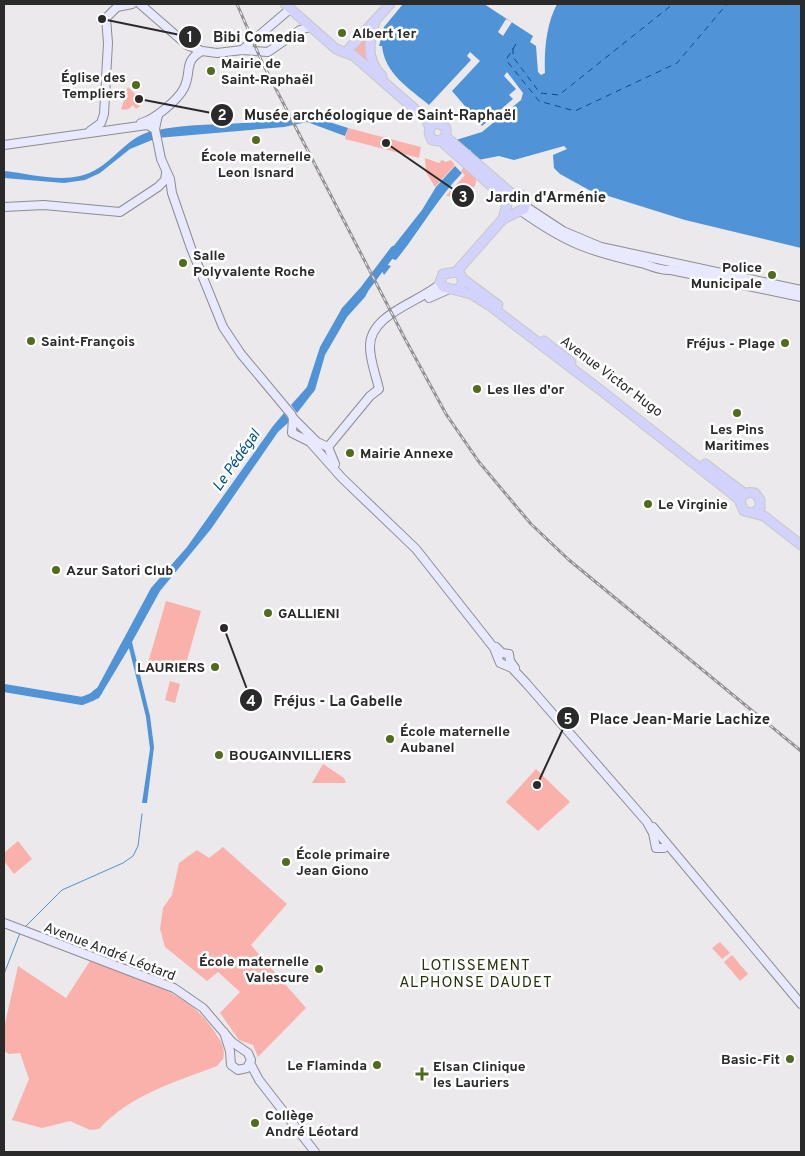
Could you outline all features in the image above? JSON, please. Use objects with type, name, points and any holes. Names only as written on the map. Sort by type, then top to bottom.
[{"type":"main road","points":[[110,129],[103,120],[108,39],[106,18],[112,10],[121,5],[132,4]]},
{"type":"main road","points":[[139,4],[190,46],[202,51],[224,54],[246,50],[268,52],[300,30],[310,27]]},
{"type":"main road","points":[[346,52],[390,4]]},
{"type":"main road","points":[[246,50],[281,16],[287,6],[336,49],[354,56],[433,125],[446,128],[446,141]]},
{"type":"main road","points":[[281,16],[291,15],[300,23],[300,30]]},
{"type":"main road","points":[[376,19],[370,48],[371,59],[383,77],[433,125]]},
{"type":"main road","points":[[110,129],[146,122],[158,115],[184,87],[190,60],[190,46]]},
{"type":"main road","points":[[190,60],[202,51]]},
{"type":"main road","points":[[158,115],[155,129],[156,140],[170,180],[172,193],[223,328],[241,354],[286,408],[297,425],[324,450],[346,477],[424,556],[500,654],[509,654],[508,663],[677,859],[801,1008]]},
{"type":"main road","points":[[90,132],[103,120]]},
{"type":"main road","points":[[4,145],[147,125],[155,129]]},
{"type":"main road","points":[[433,125],[430,138],[446,141],[514,205],[551,232],[584,248],[662,269],[801,297]]},
{"type":"main road","points":[[4,207],[39,205],[120,212],[158,188],[165,180],[166,173]]},
{"type":"main road","points":[[158,188],[172,193]]},
{"type":"main road","points":[[324,450],[370,396],[379,389],[370,344],[377,326],[389,316],[431,292],[462,286],[460,275],[467,261],[514,205]]},
{"type":"main road","points":[[514,205],[580,239],[612,250],[801,290]]},
{"type":"main road","points":[[662,269],[669,266],[664,260]]},
{"type":"main road","points":[[448,288],[443,274],[460,275]]},
{"type":"main road","name":"Avenue Victor Hugo","points":[[460,275],[742,497]]},
{"type":"main road","name":"Avenue Victor Hugo","points":[[448,288],[471,294],[489,306],[742,497]]},
{"type":"main road","points":[[801,538],[761,505],[758,495],[753,492],[742,497],[740,507],[744,511],[764,516],[801,545]]},
{"type":"main road","points":[[754,513],[761,505]]},
{"type":"main road","points":[[508,663],[639,812],[652,830],[654,842],[657,839],[664,844],[801,1004]]},
{"type":"main road","name":"Avenue André Léotard","points":[[8,925],[174,988],[203,1008],[241,1049]]},
{"type":"main road","name":"Avenue André Léotard","points":[[224,1032],[230,1055]]},
{"type":"main road","points":[[259,1080],[244,1070],[232,1067],[230,1055],[234,1051],[241,1049],[250,1055],[250,1063],[259,1080],[315,1152]]},
{"type":"main road","points":[[244,1070],[250,1063]]},
{"type":"shaded area","points":[[369,31],[372,65],[352,51]]},
{"type":"shaded area","points":[[128,87],[136,95],[133,98],[140,106],[136,109],[133,105],[125,110],[121,109],[124,101],[122,99]]},
{"type":"shaded area","points":[[348,128],[421,147],[419,158],[345,139]]},
{"type":"shaded area","points":[[425,158],[439,163],[442,160],[446,162],[451,160],[455,165],[435,187],[426,172]]},
{"type":"shaded area","points":[[465,165],[477,176],[475,186],[460,197],[446,196],[465,175],[461,171]]},
{"type":"shaded area","points":[[166,601],[201,611],[183,674],[148,663]]},
{"type":"shaded area","points":[[170,681],[180,684],[175,703],[165,700]]},
{"type":"shaded area","points":[[323,764],[344,778],[346,783],[312,783]]},
{"type":"shaded area","points":[[536,769],[570,802],[538,831],[506,802]]},
{"type":"shaded area","points":[[18,841],[32,859],[14,874],[4,861],[4,853]]},
{"type":"shaded area","points":[[223,847],[287,904],[251,945],[306,1008],[258,1057],[253,1045],[239,1040],[220,1013],[240,992],[218,972],[207,981],[165,947],[160,929],[163,908],[172,895],[179,863],[197,850],[209,858]]},
{"type":"shaded area","points":[[720,942],[730,953],[722,959],[712,948]]},
{"type":"shaded area","points":[[732,955],[748,974],[740,981],[724,962]]},
{"type":"shaded area","points":[[90,961],[159,987],[190,1005],[203,1017],[219,1038],[223,1048],[223,1059],[217,1066],[169,1084],[139,1098],[111,1117],[99,1129],[90,1130],[70,1121],[42,1128],[12,1120],[29,1079],[20,1053],[9,1054],[4,1051],[4,1028],[18,966],[66,998]]},
{"type":"water","points":[[403,4],[484,4],[533,36],[530,42],[536,46],[538,72],[541,75],[545,73],[546,38],[557,4],[801,4],[801,248],[685,220],[589,190],[560,174],[554,168],[553,155],[567,149],[564,146],[514,160],[499,156],[478,160],[471,153],[471,150],[467,151],[456,140],[482,132],[521,100],[523,93],[507,72],[504,76],[516,89],[509,95],[513,99],[482,126],[452,91],[480,61],[470,52],[467,56],[471,60],[429,105],[399,80],[388,65],[382,46],[379,46],[384,27]]},
{"type":"water","points":[[304,114],[348,128],[345,136],[307,122],[284,127],[157,138],[130,149],[100,173],[85,180],[64,183],[4,178],[4,171],[52,178],[75,177],[97,169],[137,137],[153,131],[189,126],[279,119]]},
{"type":"water","points":[[455,166],[462,173],[444,194],[396,260],[385,257],[422,210],[436,187]]},
{"type":"water","points":[[381,263],[391,266],[384,275],[382,271],[378,276],[375,271]]},
{"type":"water","points":[[370,277],[373,282],[365,297],[347,317],[325,355],[315,390],[297,413],[291,405],[307,387],[320,347],[342,308]]},
{"type":"water","points":[[284,413],[290,421],[278,432],[211,529],[160,591],[132,642],[150,716],[154,747],[147,803],[142,803],[150,749],[146,717],[129,648],[99,698],[92,701],[89,696],[95,692],[151,588],[187,547]]},
{"type":"pier","points":[[506,19],[512,22],[503,36],[498,32]]},
{"type":"waterway","name":"Le Pédégal","points":[[366,287],[394,250]]},
{"type":"waterway","name":"Le Pédégal","points":[[4,688],[82,701],[98,692]]},
{"type":"waterway","points":[[24,928],[62,890],[123,863],[133,856],[138,846],[142,814]]},
{"type":"waterway","points":[[4,974],[20,933]]},
{"type":"ferry route","points":[[513,48],[513,57],[540,93],[559,95],[673,4]]},
{"type":"ferry route","points":[[516,44],[506,60],[539,101],[575,111],[677,63],[727,4]]},
{"type":"railway","points":[[237,4],[262,62],[404,337],[446,414],[479,462],[531,524],[569,560],[801,751]]},
{"type":"place","name":"Bibi Comedia","points":[[102,19]]},
{"type":"place","name":"Albert 1er","points":[[342,33]]},
{"type":"place","name":"Mairie de Saint-Raphaël","points":[[211,71]]},
{"type":"place","name":"Église des Templiers","points":[[136,85]]},
{"type":"place","name":"Musée archéologique de Saint-Raphaël","points":[[139,99]]},
{"type":"place","name":"École maternelle Leon Isnard","points":[[256,140]]},
{"type":"place","name":"Jardin d'Arménie","points":[[386,143]]},
{"type":"place","name":"Salle Polyvalente Roche","points":[[183,263]]},
{"type":"place","name":"Police Municipale","points":[[772,275]]},
{"type":"place","name":"Saint-François","points":[[31,341]]},
{"type":"place","name":"Fréjus - Plage","points":[[785,343]]},
{"type":"place","name":"Les Iles d'or","points":[[477,389]]},
{"type":"place","name":"Les Pins Maritimes","points":[[737,413]]},
{"type":"place","name":"Mairie Annexe","points":[[350,453]]},
{"type":"place","name":"Le Virginie","points":[[648,504]]},
{"type":"place","name":"Azur Satori Club","points":[[56,570]]},
{"type":"place","name":"GALLIENI","points":[[268,613]]},
{"type":"place","name":"Fréjus - La Gabelle","points":[[224,628]]},
{"type":"place","name":"LAURIERS","points":[[215,667]]},
{"type":"place","name":"École maternelle Aubanel","points":[[390,739]]},
{"type":"place","name":"BOUGAINVILLIERS","points":[[219,755]]},
{"type":"place","name":"Place Jean-Marie Lachize","points":[[537,785]]},
{"type":"place","name":"École primaire Jean Giono","points":[[286,862]]},
{"type":"place","name":"École maternelle Valescure","points":[[319,969]]},
{"type":"place","name":"Basic-Fit","points":[[790,1059]]},
{"type":"place","name":"Le Flaminda","points":[[377,1065]]},
{"type":"place","name":"Elsan Clinique les Lauriers","points":[[422,1074]]},
{"type":"place","name":"Collège André Léotard","points":[[255,1123]]},
{"type":"district","name":"LOTISSEMENT ALPHONSE DAUDET","points":[[476,974]]}]
